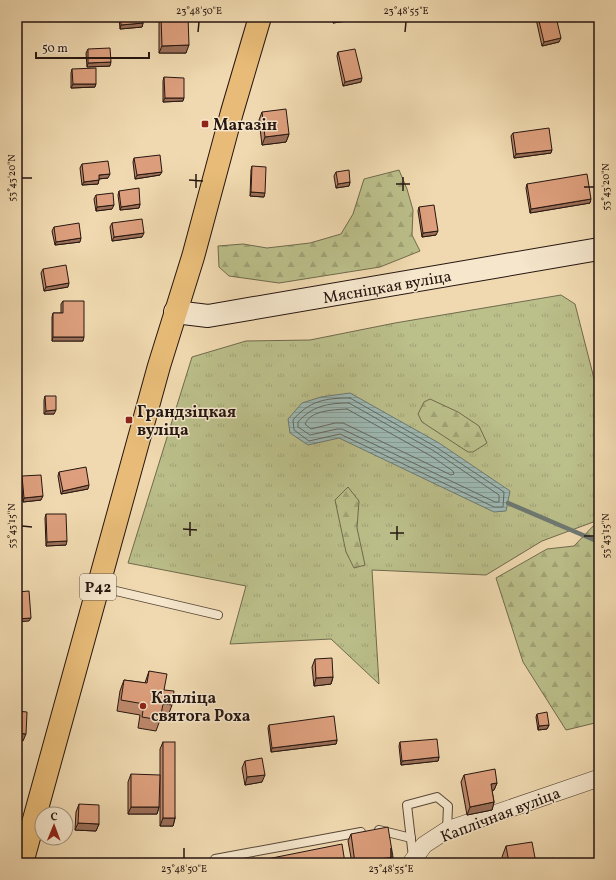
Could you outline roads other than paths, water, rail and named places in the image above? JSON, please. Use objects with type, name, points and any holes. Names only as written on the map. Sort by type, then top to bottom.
[{"type":"main road","name":"Р42","points":[[22,863],[175,312],[193,257],[232,112],[260,17]]},
{"type":"main road","name":"Мясніцкая вуліца","points":[[175,312],[208,316],[599,249]]},
{"type":"street","name":"Каплічная вуліца","points":[[412,860],[424,845],[448,830],[599,778]]},
{"type":"lane","points":[[98,587],[218,615]]},
{"type":"lane","points":[[412,860],[407,805],[437,797],[448,806],[448,830]]},
{"type":"lane","points":[[215,859],[376,830],[411,838]]},
{"type":"water","points":[[350,393],[439,443],[510,491],[506,511],[494,512],[339,438],[308,445],[290,433],[288,419],[302,403],[321,397]]},
{"type":"waterway","points":[[508,503],[599,542]]},
{"type":"place","name":"Магазін","points":[[205,124]]},
{"type":"place","name":"Грандзіцкая вуліца","points":[[129,420]]},
{"type":"place","name":"Капліца святога Роха","points":[[143,706]]}]
